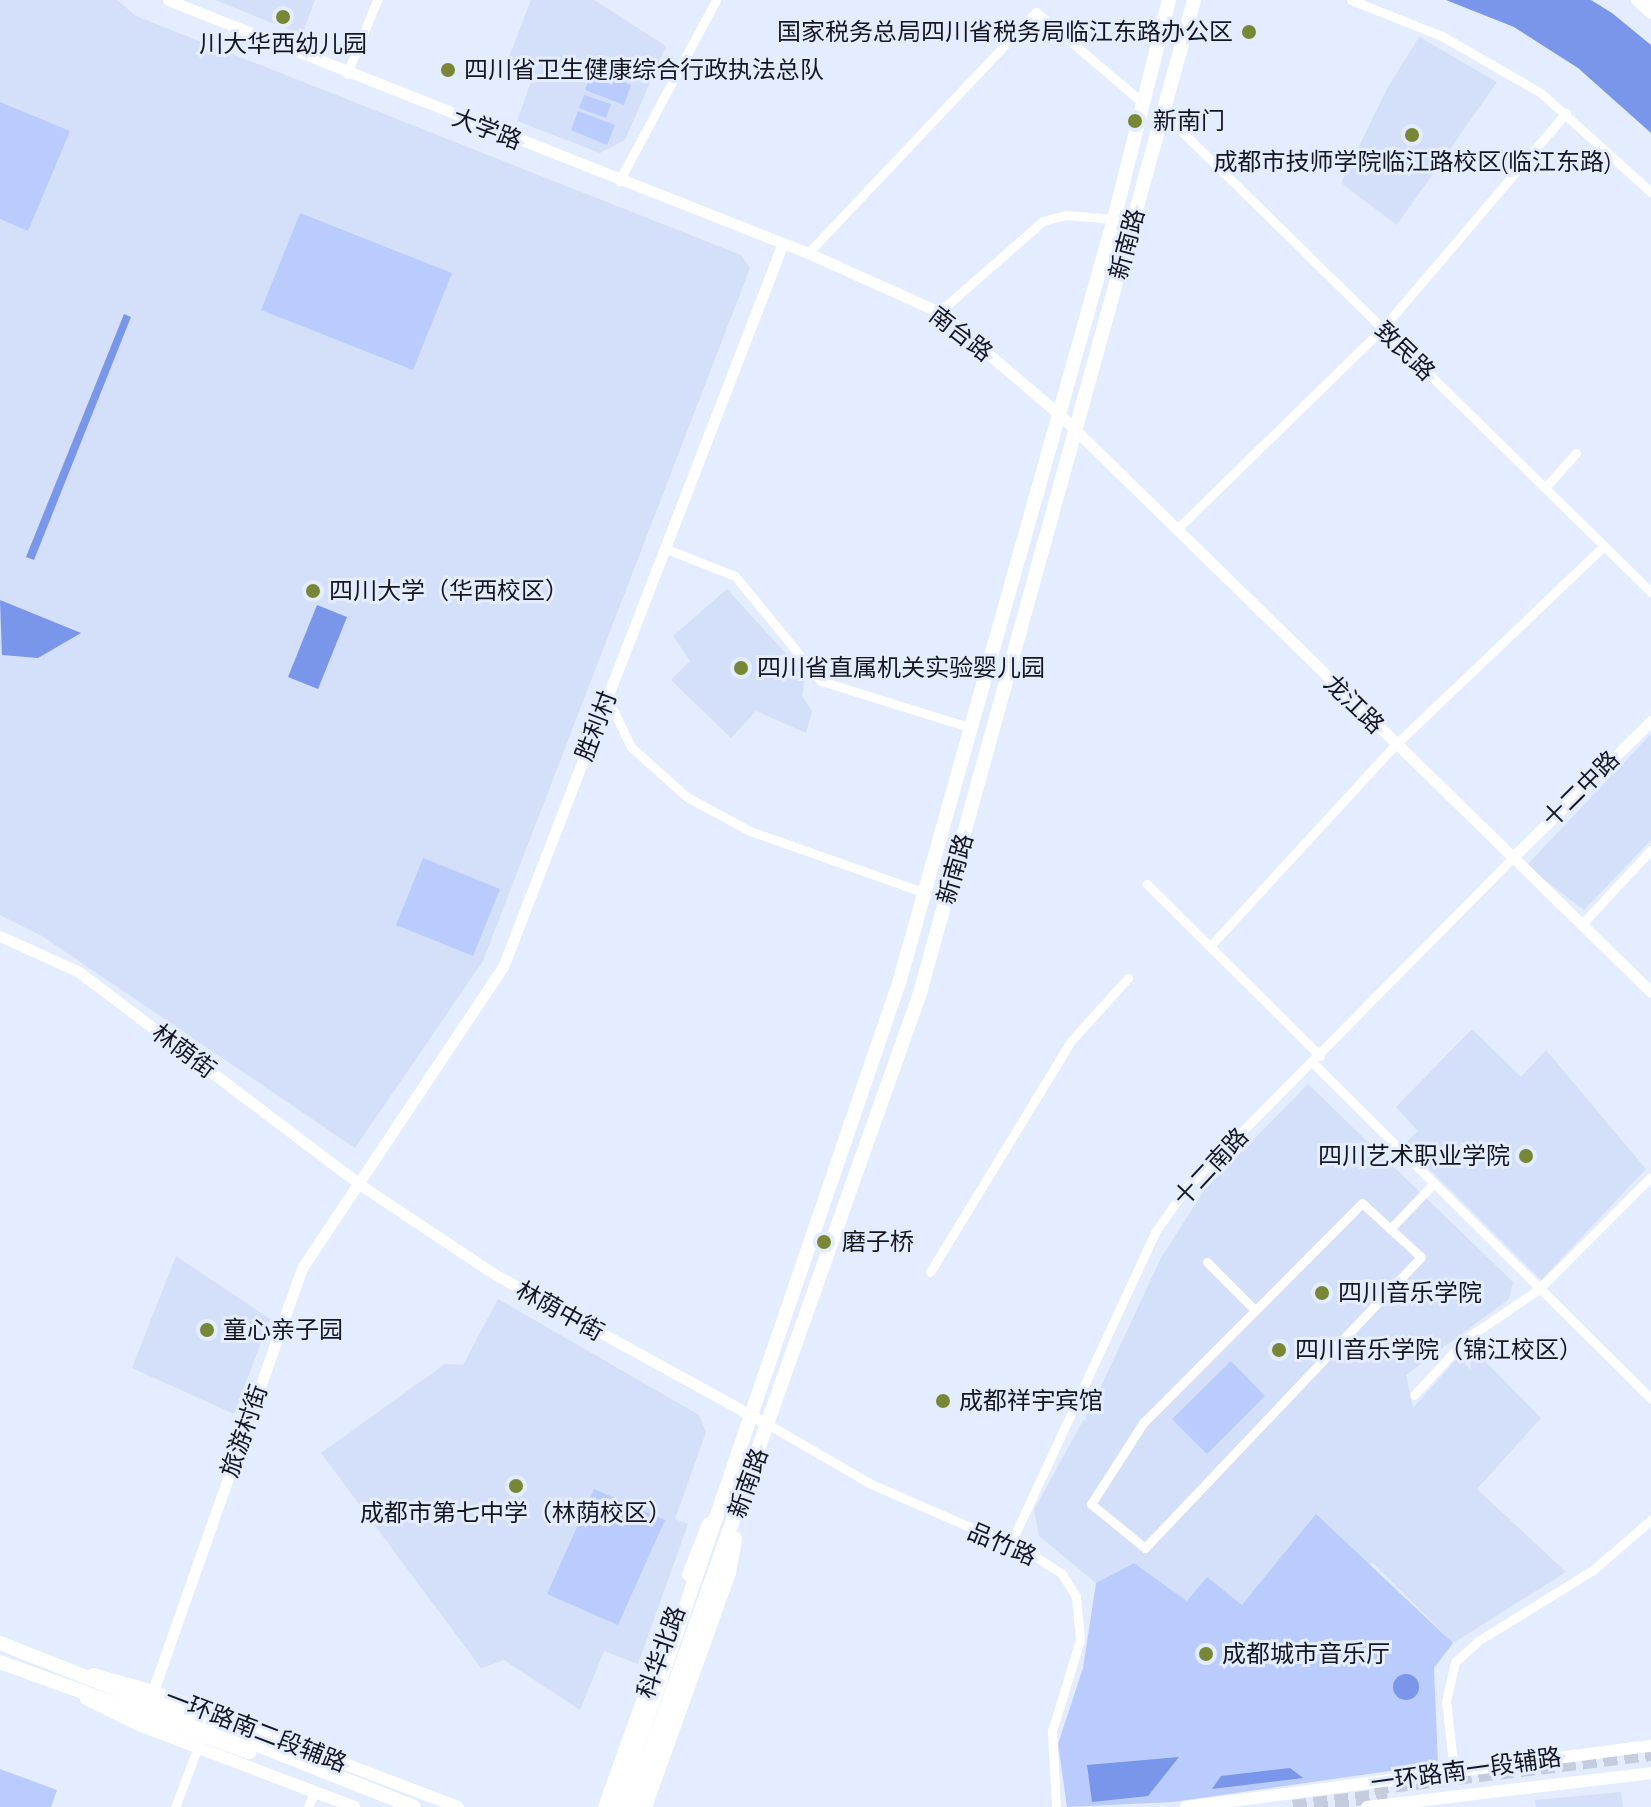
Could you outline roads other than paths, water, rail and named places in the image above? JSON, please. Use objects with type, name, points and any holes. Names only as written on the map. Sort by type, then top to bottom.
[{"type":"main road","name":"新南路","points":[[655,1719],[710,1545],[720,1498],[925,893],[1114,219],[1169,0]]},
{"type":"main road","name":"新南路","points":[[655,1719],[741,1505],[920,993],[1077,433],[1160,110],[1194,0]]},
{"type":"main road","points":[[1637,0],[1651,13]]},
{"type":"main road","name":"科华北路","points":[[608,1805],[720,1498]]},
{"type":"main road","name":"科华北路","points":[[648,1803],[729,1573],[741,1505]]},
{"type":"main road","points":[[0,1643],[414,1807]]},
{"type":"main road","points":[[0,1662],[391,1807]]},
{"type":"main road","name":"一环路南二段辅路","points":[[51,1662],[153,1691],[458,1807]]},
{"type":"main road","name":"一环路南二段辅路","points":[[51,1682],[198,1747],[348,1806]]},
{"type":"main road","name":"科华北路","points":[[608,1805],[655,1719]]},
{"type":"main road","name":"科华北路","points":[[631,1807],[655,1719]]},
{"type":"main road","points":[[629,1742],[626,1764],[638,1773],[651,1773],[663,1754]]},
{"type":"main road","name":"一环路南一段辅路","points":[[1186,1807],[1651,1746]]},
{"type":"main road","name":"一环路南一段辅路","points":[[1367,1807],[1651,1773]]},
{"type":"street","name":"大学路","points":[[168,0],[347,74],[808,253]]},
{"type":"street","points":[[347,74],[377,0]]},
{"type":"street","points":[[619,181],[716,0]]},
{"type":"street","points":[[1351,0],[1442,36],[1541,93],[1651,192]]},
{"type":"street","points":[[808,253],[1036,12],[1143,103]]},
{"type":"street","name":"致民路","points":[[1160,110],[1651,592]]},
{"type":"street","points":[[1177,529],[1382,329],[1566,113]]},
{"type":"street","points":[[939,312],[1043,221],[1066,215],[1114,219]]},
{"type":"street","name":"胜利村","points":[[359,1184],[503,967],[783,243]]},
{"type":"street","name":"南台路","points":[[808,253],[939,312],[1059,414]]},
{"type":"street","name":"龙江路","points":[[1059,414],[1651,992]]},
{"type":"street","points":[[1545,488],[1576,453]]},
{"type":"street","points":[[1212,944],[1396,744],[1604,546]]},
{"type":"street","points":[[664,548],[735,576],[821,681],[972,728]]},
{"type":"street","points":[[607,697],[631,747],[687,797],[750,831],[925,893]]},
{"type":"street","name":"十二中路","points":[[1512,858],[1651,721]]},
{"type":"street","points":[[1581,925],[1651,850]]},
{"type":"street","name":"十二南路","points":[[1010,1545],[1155,1232],[1186,1188],[1316,1060],[1512,858]]},
{"type":"street","points":[[1147,884],[1212,944],[1433,1184],[1651,1399]]},
{"type":"street","name":"林荫街","points":[[0,936],[79,972],[359,1184]]},
{"type":"street","points":[[930,1272],[1071,1041],[1128,978]]},
{"type":"street","points":[[1414,1395],[1467,1338],[1539,1289],[1651,1177]]},
{"type":"street","name":"林荫中街","points":[[359,1184],[496,1275],[769,1425]]},
{"type":"street","name":"旅游村街","points":[[153,1691],[302,1268],[359,1184]]},
{"type":"street","points":[[1390,1229],[1433,1184]]},
{"type":"street","points":[[1362,1203],[1421,1257],[1145,1548],[1091,1504],[1143,1423],[1255,1310],[1362,1203]]},
{"type":"street","points":[[1207,1262],[1255,1310]]},
{"type":"street","name":"品竹路","points":[[769,1425],[884,1491],[1010,1545],[1062,1574],[1078,1607],[1078,1656],[1051,1745],[1056,1807]]},
{"type":"street","points":[[1454,1771],[1446,1701],[1455,1662],[1478,1641],[1593,1570],[1651,1520]]},
{"type":"street","points":[[175,1807],[198,1747]]},
{"type":"street","points":[[308,1807],[314,1792]]},
{"type":"water","points":[[1446,0],[1591,0],[1612,13],[1651,45],[1651,133],[1578,68],[1514,27]]},
{"type":"water","points":[[124,314],[131,317],[34,560],[26,557]]},
{"type":"water","points":[[0,600],[81,633],[38,658],[2,655]]},
{"type":"water","points":[[317,605],[347,617],[318,689],[288,677]]},
{"type":"water","points":[[1406,1674],[1416,1677],[1419,1687],[1416,1697],[1406,1700],[1396,1697],[1393,1687],[1396,1677]]},
{"type":"water","points":[[1179,1757],[1148,1796],[1092,1802],[1087,1765]]},
{"type":"water","points":[[1290,1768],[1303,1778],[1212,1789],[1221,1776]]},
{"type":"tunnel","points":[[1374,1788],[1651,1754]]},
{"type":"tunnel","points":[[1293,1807],[1387,1795]]},
{"type":"place","name":"川大华西幼儿园","points":[[283,17]]},
{"type":"place","name":"国家税务总局四川省税务局临江东路办公区","points":[[1249,32]]},
{"type":"place","name":"四川省卫生健康综合行政执法总队","points":[[448,70]]},
{"type":"place","name":"新南门","points":[[1135,121]]},
{"type":"place","name":"成都市技师学院临江路校区(临江东路)","points":[[1412,135]]},
{"type":"place","name":"四川大学（华西校区）","points":[[313,591]]},
{"type":"place","name":"四川省直属机关实验婴儿园","points":[[741,668]]},
{"type":"place","name":"四川艺术职业学院","points":[[1526,1156]]},
{"type":"place","name":"磨子桥","points":[[824,1242]]},
{"type":"place","name":"四川音乐学院","points":[[1322,1293]]},
{"type":"place","name":"童心亲子园","points":[[207,1330]]},
{"type":"place","name":"四川音乐学院（锦江校区）","points":[[1279,1350]]},
{"type":"place","name":"成都祥宇宾馆","points":[[943,1401]]},
{"type":"place","name":"成都市第七中学（林荫校区）","points":[[516,1486]]},
{"type":"place","name":"成都城市音乐厅","points":[[1206,1654]]}]
